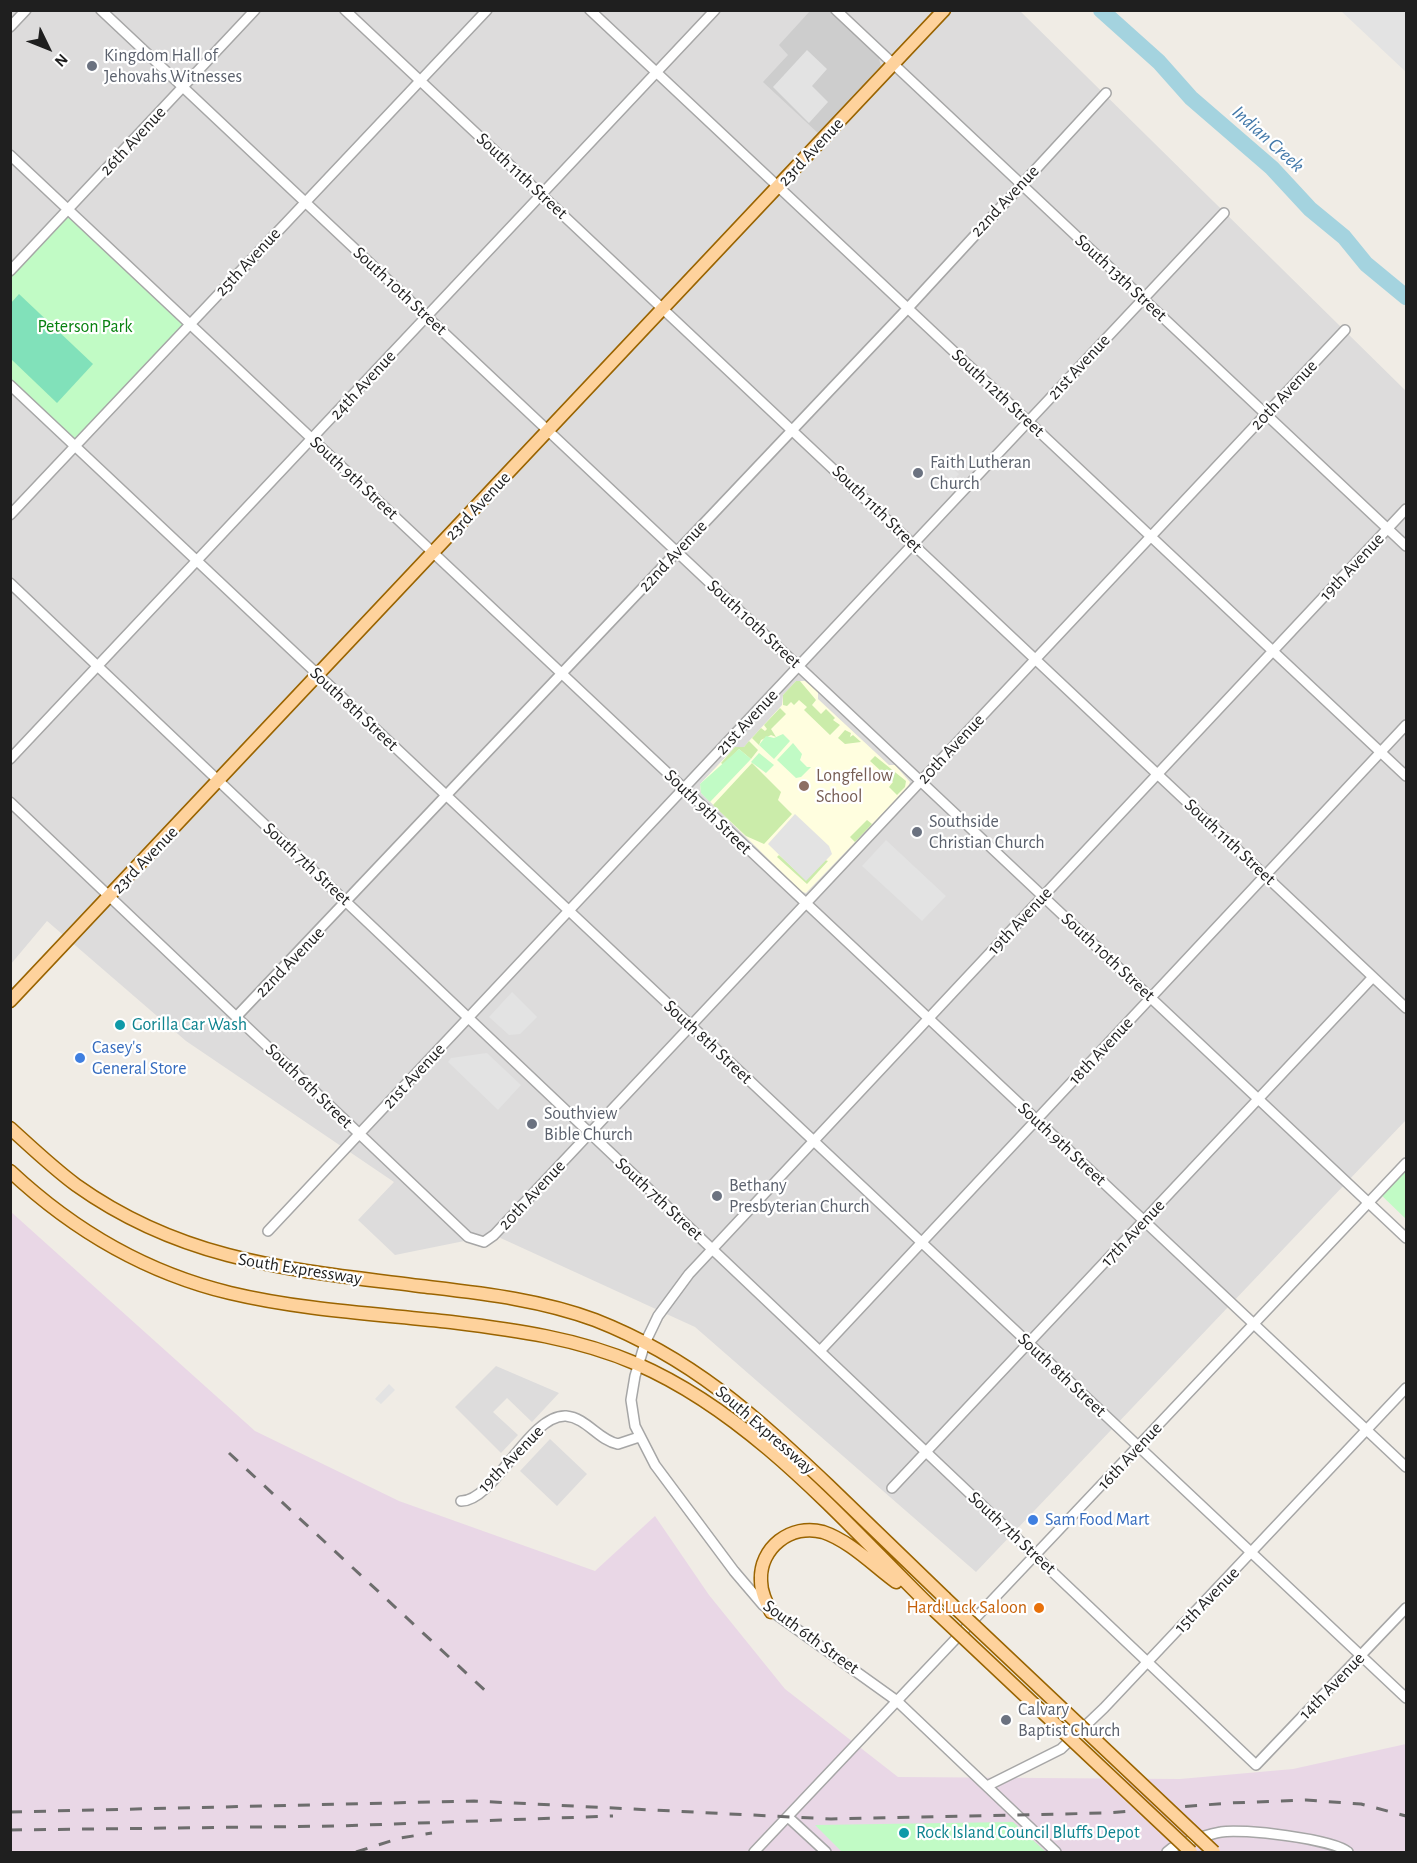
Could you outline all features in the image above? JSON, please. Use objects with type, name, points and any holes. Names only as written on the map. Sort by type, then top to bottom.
[{"type":"main road","name":"23rd Avenue","points":[[10,1000],[219,782],[944,10]]},
{"type":"main road","name":"South Expressway","points":[[10,1128],[62,1174],[102,1202],[155,1231],[195,1247],[285,1269],[530,1301],[595,1320],[645,1343],[694,1370],[747,1410],[1214,1852]]},
{"type":"main road","name":"South Expressway","points":[[10,1171],[34,1193],[83,1230],[142,1262],[198,1283],[264,1300],[552,1336],[638,1364],[697,1396],[747,1431],[1191,1852]]},
{"type":"main road","points":[[771,1612],[763,1595],[761,1581],[765,1558],[781,1539],[793,1533],[812,1530],[837,1539],[934,1610]]},
{"type":"street","points":[[10,27],[26,10]]},
{"type":"street","name":"South 10th Street","points":[[101,10],[1407,1238]]},
{"type":"street","name":"26th Avenue","points":[[10,271],[255,10]]},
{"type":"street","name":"South 11th Street","points":[[345,10],[1407,1008]]},
{"type":"street","name":"25th Avenue","points":[[10,515],[487,10]]},
{"type":"street","name":"South 12th Street","points":[[590,10],[1407,776]]},
{"type":"street","name":"24th Avenue","points":[[10,759],[715,10]]},
{"type":"street","name":"South 13th Street","points":[[836,10],[1407,546]]},
{"type":"street","name":"22nd Avenue","points":[[237,1016],[908,308],[1107,93]]},
{"type":"street","name":"South 9th Street","points":[[10,155],[805,905],[1407,1467]]},
{"type":"street","name":"21st Avenue","points":[[268,1230],[1224,213]]},
{"type":"street","name":"20th Avenue","points":[[480,1242],[488,1241],[590,1134],[1345,330]]},
{"type":"street","name":"South 8th Street","points":[[10,385],[1407,1698]]},
{"type":"street","name":"19th Avenue","points":[[645,1343],[658,1316],[676,1290],[712,1249],[1407,508]]},
{"type":"street","name":"South 7th Street","points":[[10,584],[1256,1765]]},
{"type":"street","name":"18th Avenue","points":[[820,1351],[1407,725]]},
{"type":"street","name":"South 6th Street","points":[[10,802],[468,1237],[480,1242]]},
{"type":"street","name":"17th Avenue","points":[[892,1488],[1373,977]]},
{"type":"street","name":"16th Avenue","points":[[754,1852],[1407,1164]]},
{"type":"street","name":"South 6th Street","points":[[645,1343],[631,1400],[639,1437],[655,1465],[734,1571],[771,1612],[897,1701],[1056,1852]]},
{"type":"street","name":"15th Avenue","points":[[987,1786],[1061,1749],[1148,1662],[1407,1388]]},
{"type":"street","name":"19th Avenue","points":[[460,1501],[476,1496],[530,1438],[554,1417],[570,1417],[580,1420],[613,1443],[624,1444],[639,1437]]},
{"type":"street","name":"14th Avenue","points":[[1256,1765],[1407,1608]]},
{"type":"street","points":[[788,1817],[826,1852]]},
{"type":"street","points":[[1167,1852],[1172,1848],[1222,1831],[1315,1839],[1342,1847],[1348,1852]]},
{"type":"shaded area","points":[[11,11],[1020,11],[1406,391],[1406,1120],[976,1572],[695,1327],[494,1235],[395,1255],[358,1220],[394,1182],[186,1041],[47,921],[11,964]]},
{"type":"shaded area","points":[[810,11],[830,11],[878,55],[881,66],[819,134],[763,82],[788,55],[779,45]]},
{"type":"shaded area","points":[[1341,11],[1406,11],[1406,72]]},
{"type":"shaded area","points":[[807,50],[827,69],[812,86],[828,102],[809,123],[773,87]]},
{"type":"shaded area","points":[[943,459],[959,474],[952,481],[937,466]]},
{"type":"shaded area","name":"Longfellow School","points":[[796,681],[805,681],[818,692],[818,699],[889,765],[895,765],[910,782],[908,787],[806,893],[802,892],[701,793],[700,784],[735,747],[744,747],[782,705],[783,695]]},
{"type":"shaded area","points":[[795,814],[829,846],[832,854],[806,881],[768,844]]},
{"type":"shaded area","points":[[886,840],[946,896],[922,921],[862,866]]},
{"type":"shaded area","points":[[512,992],[537,1017],[520,1034],[509,1035],[489,1017]]},
{"type":"shaded area","points":[[487,1053],[521,1085],[498,1110],[448,1062],[451,1058]]},
{"type":"shaded area","points":[[10,1211],[255,1431],[399,1501],[595,1571],[655,1516],[709,1595],[785,1689],[898,1777],[1180,1779],[1293,1769],[1406,1744],[1406,1852],[11,1852]]},
{"type":"shaded area","points":[[496,1366],[559,1393],[532,1422],[507,1398],[493,1412],[518,1435],[501,1453],[455,1407]]},
{"type":"shaded area","points":[[389,1384],[395,1390],[381,1404],[375,1399]]},
{"type":"shaded area","points":[[550,1439],[587,1474],[557,1506],[520,1471]]},
{"type":"green space","name":"Peterson Park","points":[[68,209],[190,324],[76,446],[11,385],[10,271]]},
{"type":"green space","points":[[19,294],[93,364],[57,403],[11,359],[11,303]]},
{"type":"green space","points":[[796,681],[800,681],[816,700],[812,705],[821,714],[826,709],[835,718],[833,720],[840,725],[830,735],[804,710],[807,707],[799,700],[794,705],[791,702],[787,706],[783,705],[783,695]]},
{"type":"green space","points":[[780,708],[786,714],[771,729],[776,737],[771,735],[761,740],[759,745],[752,738],[761,728],[765,731],[767,729],[764,725]]},
{"type":"green space","points":[[845,730],[851,733],[850,737],[853,735],[861,742],[845,744],[838,738]]},
{"type":"green space","points":[[783,734],[790,741],[774,759],[759,745],[766,736],[774,738]]},
{"type":"green space","points":[[749,741],[758,750],[751,759],[739,749],[724,765],[721,763],[735,747],[744,747]]},
{"type":"green space","points":[[793,743],[802,754],[800,760],[807,767],[811,767],[801,777],[796,778],[777,760]]},
{"type":"green space","points":[[739,749],[751,759],[710,802],[701,793],[700,784]]},
{"type":"green space","points":[[759,753],[774,765],[766,773],[751,762]]},
{"type":"green space","points":[[875,756],[906,781],[905,787],[897,795],[889,787],[893,782],[870,761]]},
{"type":"green space","points":[[752,763],[781,792],[778,800],[792,814],[764,844],[746,836],[713,805]]},
{"type":"green space","points":[[867,820],[872,824],[855,842],[850,837]]},
{"type":"green space","points":[[779,855],[806,880],[825,860],[828,861],[807,884],[777,857]]},
{"type":"green space","points":[[1406,1163],[1406,1219],[1379,1193]]},
{"type":"green space","points":[[1013,1822],[1046,1852],[842,1852],[815,1825]]},
{"type":"waterway","name":"Indian Creek","points":[[1101,10],[1159,62],[1191,98],[1272,168],[1310,209],[1344,237],[1366,264],[1406,297]]},
{"type":"railway","points":[[229,1453],[491,1696]]},
{"type":"railway","points":[[10,1812],[474,1801],[831,1819],[1106,1813],[1229,1803],[1306,1800],[1361,1804],[1406,1816]]},
{"type":"railway","points":[[10,1830],[339,1826],[613,1816]]},
{"type":"railway","points":[[356,1852],[400,1838],[432,1833]]},
{"type":"place","name":"Kingdom Hall of Jehovahs Witnesses","points":[[92,66]]},
{"type":"place","name":"Faith Lutheran Church","points":[[918,473]]},
{"type":"place","name":"Longfellow School","points":[[804,786]]},
{"type":"place","name":"Southside Christian Church","points":[[917,832]]},
{"type":"place","name":"Gorilla Car Wash","points":[[120,1025]]},
{"type":"place","name":"Casey's General Store","points":[[80,1058]]},
{"type":"place","name":"Southview Bible Church","points":[[532,1124]]},
{"type":"place","name":"Bethany Presbyterian Church","points":[[717,1196]]},
{"type":"place","name":"Sam Food Mart","points":[[1033,1520]]},
{"type":"place","name":"Hard Luck Saloon","points":[[1039,1608]]},
{"type":"place","name":"Calvary Baptist Church","points":[[1006,1720]]},
{"type":"place","name":"Rock Island Council Bluffs Depot","points":[[904,1833]]}]
